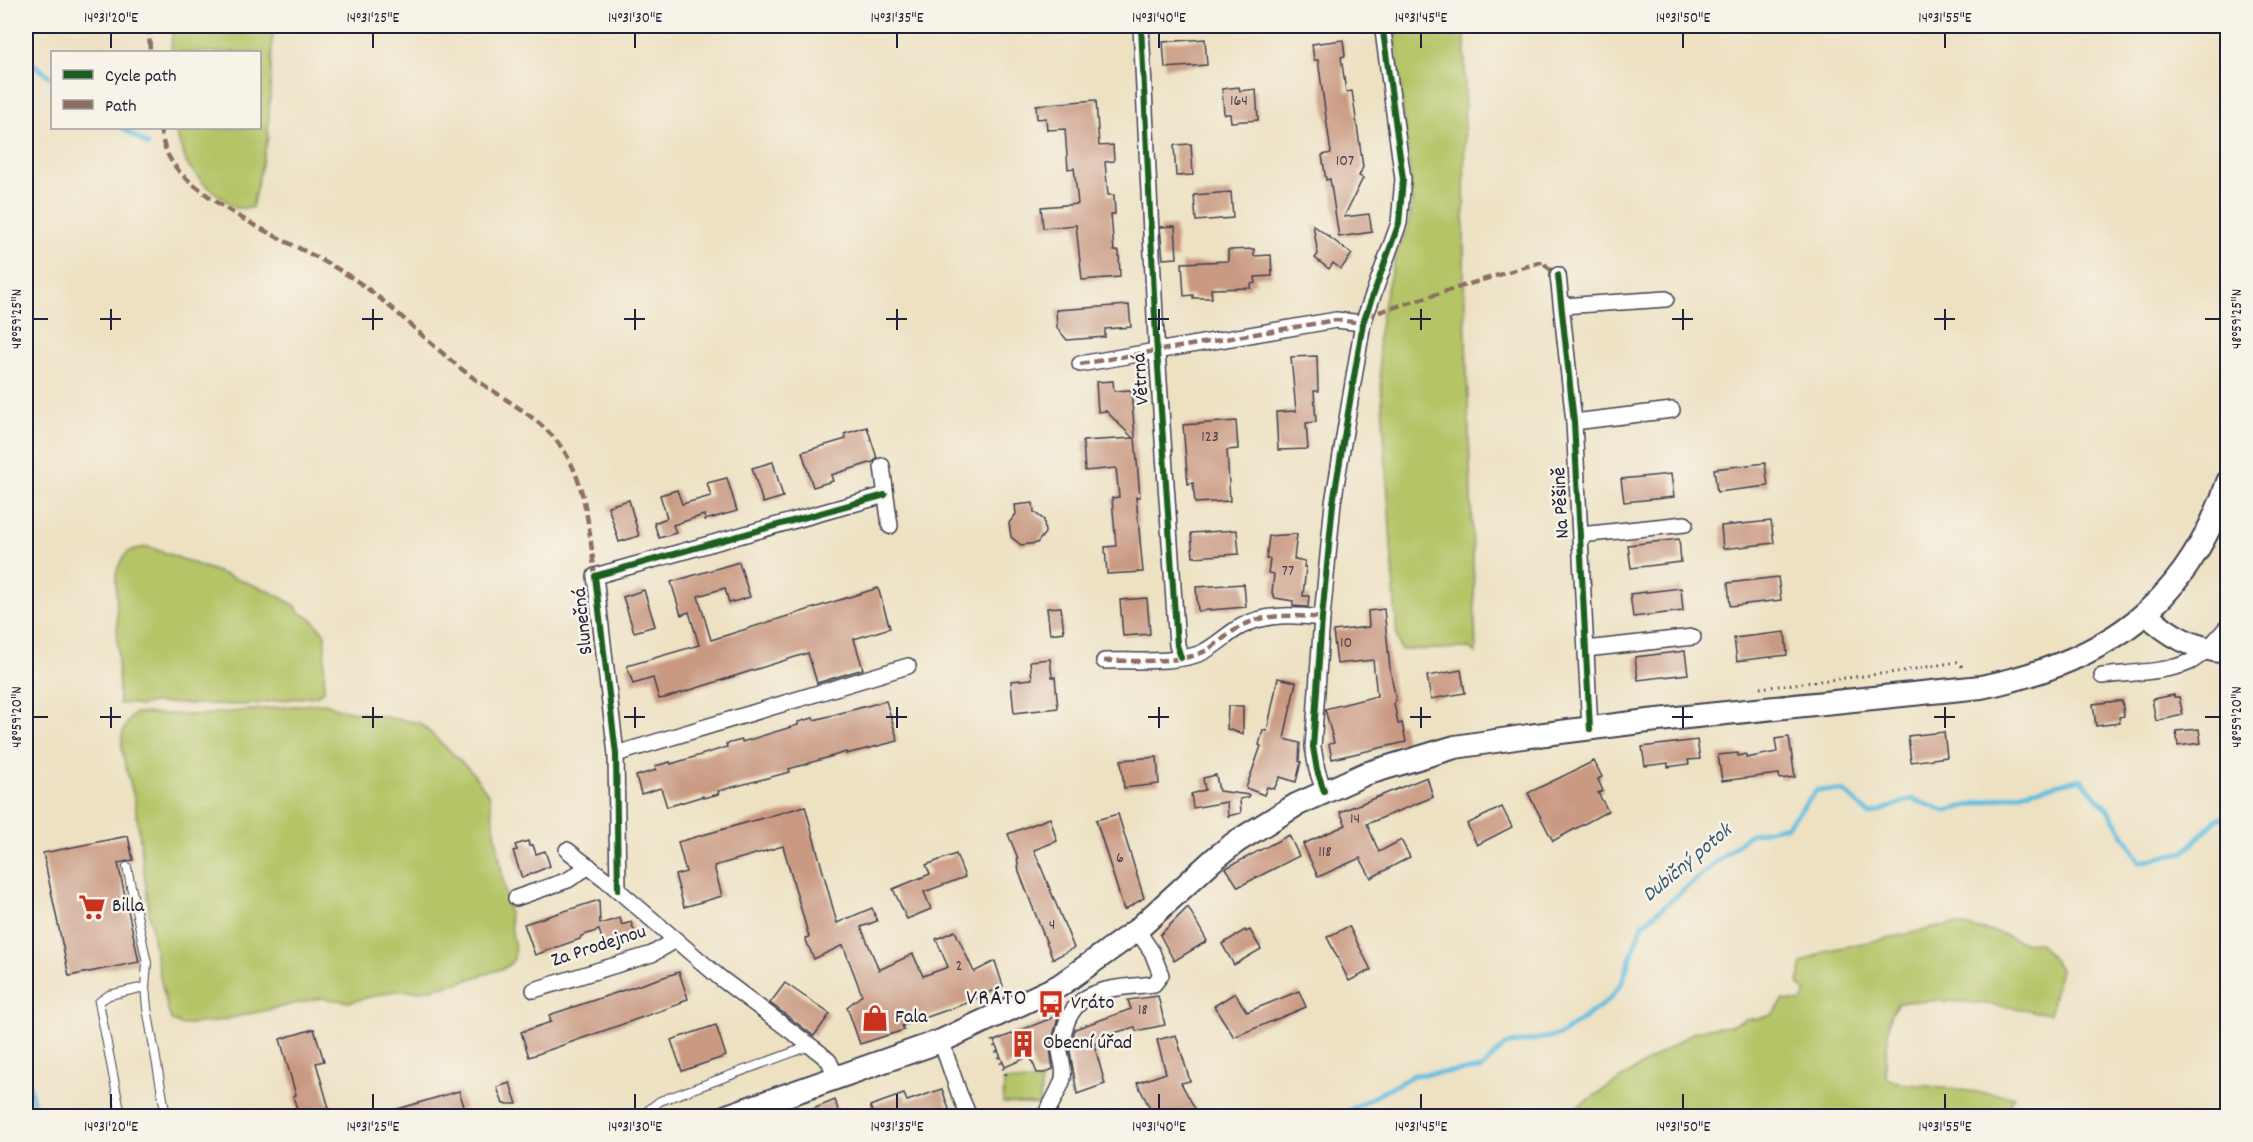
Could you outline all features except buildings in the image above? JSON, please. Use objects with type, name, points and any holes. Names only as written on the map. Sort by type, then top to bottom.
[{"type":"main road","points":[[727,1116],[941,1041],[1059,986],[1137,930],[1206,866],[1236,842],[1269,820],[1324,791],[1365,774],[1455,747],[1528,736],[1998,683],[2028,676],[2074,659],[2115,637],[2146,613],[2170,587],[2199,548],[2211,526],[2228,482]]},
{"type":"main road","points":[[2146,613],[2166,632],[2191,644],[2217,650]]},
{"type":"street","name":"Větrná","points":[[1141,26],[1157,350],[1178,645],[1181,658]]},
{"type":"street","points":[[1324,791],[1313,747],[1333,503],[1363,323],[1399,223],[1403,179],[1383,31],[1385,26]]},
{"type":"street","name":"Na Pěšině","points":[[1558,275],[1574,422],[1590,729]]},
{"type":"street","points":[[1562,306],[1666,299]]},
{"type":"street","points":[[1080,364],[1336,320],[1363,323]]},
{"type":"street","points":[[1574,422],[1672,410]]},
{"type":"street","points":[[882,466],[890,526]]},
{"type":"street","name":"Slunečná","points":[[618,890],[615,754],[595,576],[885,495]]},
{"type":"street","name":"Na Pěšině","points":[[1580,535],[1685,524]]},
{"type":"street","points":[[1104,661],[1181,658],[1203,652],[1242,626],[1259,619],[1293,615],[1322,618]]},
{"type":"street","points":[[2102,676],[2190,662],[2217,650],[2228,626]]},
{"type":"street","points":[[1586,649],[1693,637]]},
{"type":"street","points":[[615,754],[908,666]]},
{"type":"street","points":[[567,850],[584,869],[618,890],[719,976],[812,1046],[829,1061],[837,1079]]},
{"type":"street","points":[[516,898],[568,880],[584,869]]},
{"type":"street","points":[[1045,1116],[1064,1076],[1060,1049],[1069,1015],[1076,1006],[1096,991],[1154,984],[1161,975],[1152,952],[1137,930]]},
{"type":"street","name":"Za Prodejnou","points":[[534,990],[652,954],[676,940]]},
{"type":"street","points":[[941,1041],[969,1116]]},
{"type":"lane","points":[[127,867],[147,963],[145,987],[147,1008],[166,1116]]},
{"type":"lane","points":[[122,1116],[99,1002],[109,995],[145,987]]},
{"type":"lane","points":[[641,1116],[660,1101],[812,1046]]},
{"type":"path","points":[[984,1021],[1007,1078]]},
{"type":"green space","points":[[172,26],[273,26],[268,137],[252,208],[235,208],[203,183],[187,164],[174,129],[261,129],[261,51],[171,51]]},
{"type":"green space","points":[[1398,26],[1465,26],[1464,276],[1476,653],[1469,648],[1401,650],[1397,638],[1378,338],[1385,296],[1397,251],[1408,227],[1413,199],[1395,37]]},
{"type":"green space","points":[[149,547],[267,590],[296,606],[298,611],[313,620],[325,634],[324,691],[316,696],[242,705],[155,703],[139,706],[130,703],[119,704],[116,575],[126,553]]},
{"type":"green space","points":[[325,703],[339,709],[420,723],[471,771],[489,795],[515,950],[514,959],[507,967],[458,983],[420,991],[394,991],[350,1002],[321,998],[213,1022],[181,1025],[171,1020],[158,967],[135,804],[124,762],[122,737],[125,727],[135,713],[198,715]]},
{"type":"green space","points":[[1953,924],[2000,933],[2021,942],[2040,943],[2060,969],[2050,1014],[1954,1001],[1898,1003],[1890,1015],[1886,1078],[1900,1083],[2014,1096],[2004,1116],[1556,1116],[1572,1110],[1692,1033],[1708,1028],[1730,1026],[1746,1019],[1772,1015],[1784,1000],[1801,1002],[1806,992],[1798,984],[1802,963],[1825,951]]},
{"type":"green space","points":[[1004,1081],[1041,1082],[1040,1105],[1003,1103]]},
{"type":"waterway","points":[[26,59],[51,77]]},
{"type":"waterway","points":[[124,129],[148,145]]},
{"type":"waterway","name":"Dubičný potok","points":[[1339,1116],[1414,1075],[1481,1069],[1505,1045],[1560,1035],[1610,999],[1622,982],[1642,925],[1750,834],[1787,826],[1817,790],[1844,791],[1870,815],[1912,799],[1945,811],[2081,779],[2112,815],[2140,862],[2184,852],[2217,819],[2228,816]]},
{"type":"waterway","points":[[26,1069],[36,1116]]},
{"type":"marked path","points":[[149,26],[150,51]]},
{"type":"marked path","points":[[160,129],[170,158],[178,170],[193,184],[259,228],[361,284],[468,374],[546,429],[566,454],[579,482],[589,529],[595,576]]},
{"type":"marked path","points":[[1366,316],[1544,261],[1546,266],[1558,275]]},
{"type":"marked path","points":[[1080,364],[1336,320],[1363,323]]},
{"type":"marked path","points":[[1104,661],[1179,659],[1201,653],[1240,627],[1259,619],[1291,616],[1322,618]]},
{"type":"cycle path","points":[[1141,26],[1156,337],[1177,645],[1181,658]]},
{"type":"cycle path","points":[[1324,791],[1313,747],[1333,503],[1363,323],[1399,223],[1403,179],[1383,31],[1385,26]]},
{"type":"cycle path","points":[[1558,275],[1574,422],[1590,729]]},
{"type":"cycle path","points":[[618,890],[616,754],[595,576],[885,495]]},
{"type":"place","name":"Billa","points":[[92,907]]},
{"type":"place","name":"Vráto","points":[[1051,1004]]},
{"type":"place","name":"Fala","points":[[875,1018]]},
{"type":"place","name":"Obecní úřad","points":[[1023,1044]]},
{"type":"district","name":"VRÁTO","points":[[997,999]]}]
